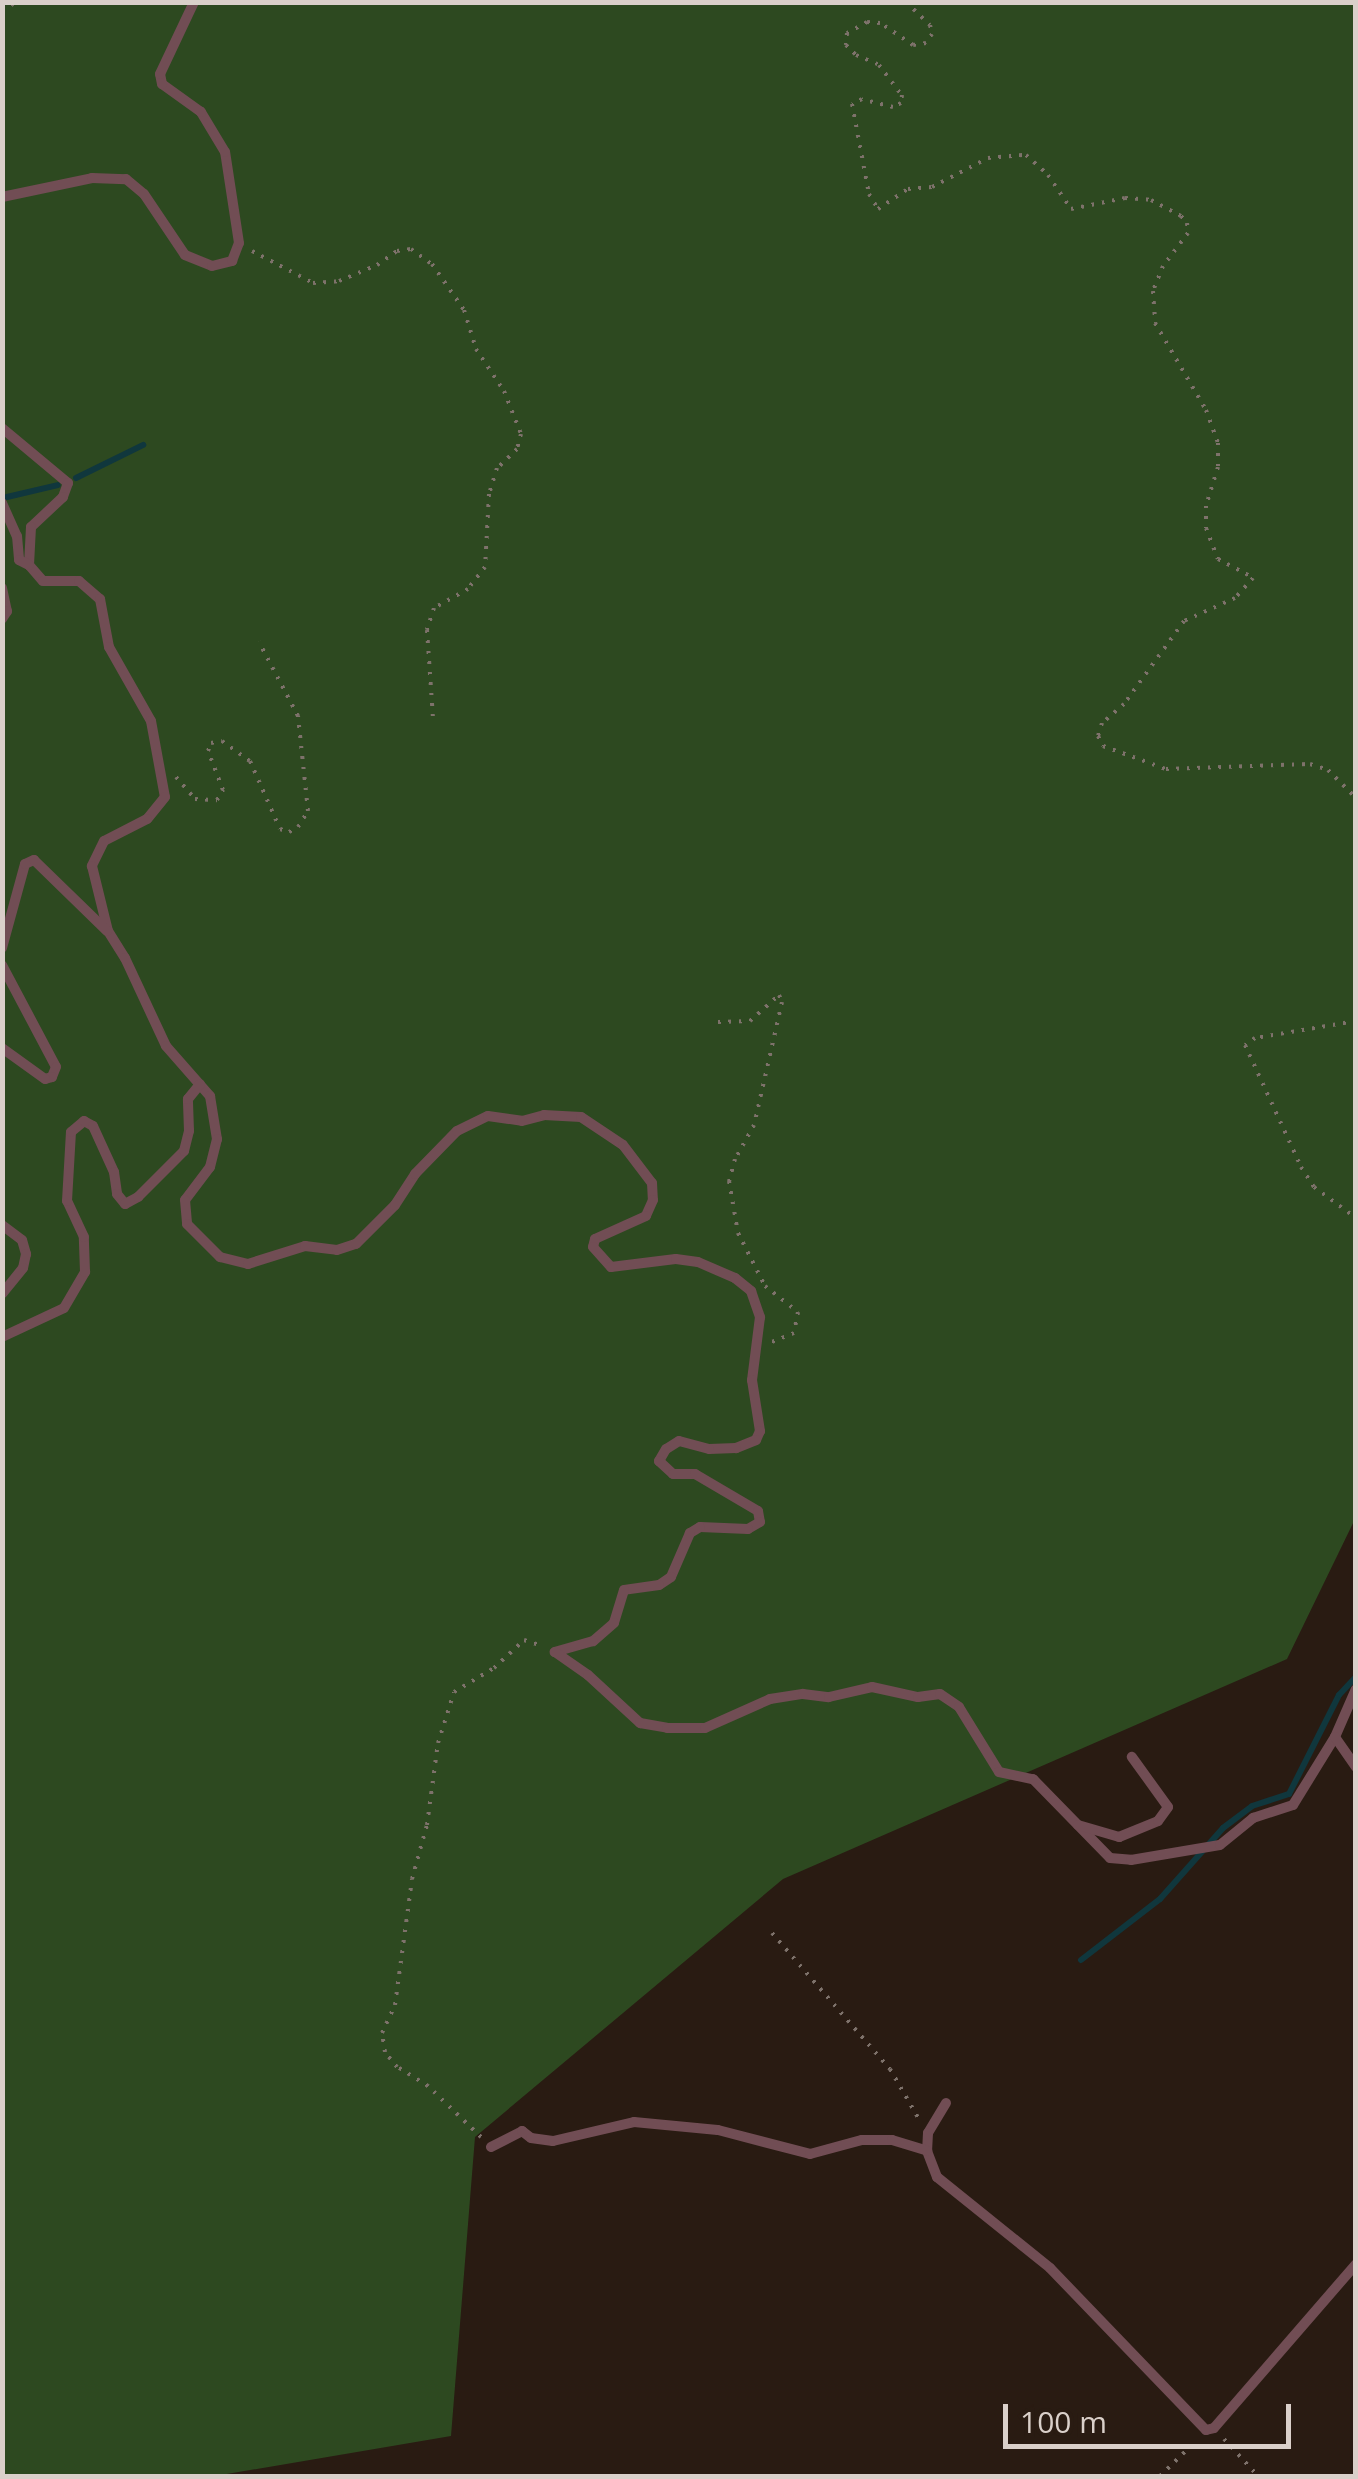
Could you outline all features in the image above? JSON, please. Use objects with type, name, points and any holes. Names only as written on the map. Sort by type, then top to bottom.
[{"type":"lane","points":[[2,197],[92,178],[126,179],[144,194],[185,255],[212,266],[232,261],[239,243],[225,152],[201,112],[162,84],[160,74],[194,2]]},
{"type":"lane","points":[[2,428],[68,483],[64,498],[31,527],[29,564]]},
{"type":"lane","points":[[2,502],[19,560],[29,564],[44,581],[80,581],[100,600],[109,647],[144,703],[165,797],[161,808],[120,829],[95,854],[92,866],[108,932]]},
{"type":"lane","points":[[2,588],[7,611],[2,619]]},
{"type":"lane","points":[[2,948],[26,864],[34,860],[108,932],[125,958],[166,1046],[210,1096],[217,1138],[210,1168],[190,1188],[183,1210],[187,1224],[220,1256],[248,1264],[292,1249],[337,1250],[356,1244],[395,1205],[434,1151],[457,1131],[488,1116],[522,1121],[544,1116],[581,1117],[623,1145],[652,1183],[653,1200],[646,1216],[596,1239],[593,1246],[611,1267],[676,1259],[698,1262],[734,1278],[750,1291],[760,1316],[760,1346],[752,1380],[760,1432],[756,1440],[736,1448],[709,1449],[679,1442],[666,1449],[659,1460],[673,1474],[695,1474],[758,1511],[760,1522],[748,1529],[700,1527],[690,1533],[671,1577],[659,1585],[624,1590],[614,1623],[592,1642],[555,1652]]},
{"type":"lane","points":[[2,965],[56,1067],[52,1076],[45,1078],[2,1048]]},
{"type":"lane","points":[[2,1337],[64,1308],[85,1272],[84,1237],[67,1202],[71,1132],[84,1122],[94,1126],[114,1172],[116,1194],[125,1204],[138,1197],[184,1151],[189,1131],[188,1100],[200,1084]]},
{"type":"lane","points":[[2,1226],[22,1240],[26,1254],[23,1268],[2,1294]]},
{"type":"lane","points":[[555,1652],[588,1675],[640,1724],[667,1728],[705,1728],[770,1699],[803,1694],[829,1697],[872,1687],[918,1697],[940,1694],[959,1707],[999,1772],[1034,1779],[1110,1858],[1131,1860],[1220,1845],[1252,1818],[1293,1805],[1335,1737],[1356,1690]]},
{"type":"lane","points":[[1335,1737],[1356,1767]]},
{"type":"lane","points":[[1078,1825],[1119,1837],[1158,1821],[1168,1807],[1132,1757]]},
{"type":"lane","points":[[946,2103],[928,2133],[927,2151],[937,2177],[1050,2268],[1210,2429],[1356,2264]]},
{"type":"lane","points":[[492,2147],[522,2131],[531,2138],[553,2141],[634,2122],[718,2130],[810,2154],[862,2140],[892,2140],[927,2151]]},
{"type":"path","points":[[2,10],[16,2]]},
{"type":"path","points":[[906,2],[930,25],[932,34],[926,43],[912,44],[880,23],[867,22],[846,33],[846,45],[856,55],[879,64],[902,95],[901,103],[893,107],[862,99],[852,104],[868,194],[878,208],[908,189],[932,187],[988,158],[1026,154],[1048,175],[1072,208],[1125,198],[1151,200],[1181,216],[1187,224],[1188,232],[1163,266],[1154,291],[1155,323],[1206,410],[1218,443],[1218,467],[1206,506],[1206,528],[1218,558],[1253,578],[1235,598],[1184,621],[1124,704],[1102,723],[1098,736],[1104,746],[1166,769],[1310,764],[1328,770],[1356,798]]},
{"type":"path","points":[[239,243],[312,283],[339,281],[378,266],[397,250],[411,249],[432,264],[464,310],[476,348],[504,392],[521,434],[516,449],[497,468],[488,494],[486,567],[468,589],[434,608],[427,630],[433,716]]},
{"type":"path","points":[[158,761],[195,799],[217,800],[223,790],[208,751],[211,743],[222,741],[250,761],[280,829],[289,832],[298,827],[308,812],[298,716],[259,642]]},
{"type":"path","points":[[718,1022],[750,1021],[779,995],[782,1002],[754,1125],[735,1159],[729,1181],[738,1233],[766,1286],[798,1312],[794,1333],[760,1346]]},
{"type":"path","points":[[1356,1021],[1255,1038],[1244,1045],[1301,1167],[1314,1186],[1356,1218]]},
{"type":"path","points":[[492,2147],[428,2086],[397,2067],[384,2052],[382,2033],[395,2005],[412,1879],[427,1825],[438,1743],[454,1692],[494,1668],[524,1640],[555,1652]]},
{"type":"path","points":[[772,1933],[890,2070],[928,2133]]},
{"type":"path","points":[[1160,2476],[1210,2429],[1258,2476]]},
{"type":"green space","points":[[3,3],[1355,3],[1356,1517],[1287,1659],[783,1879],[475,2137],[451,2436],[215,2476],[3,2476]]},
{"type":"waterway","points":[[76,478],[143,445]]},
{"type":"waterway","points":[[7,497],[58,485]]},
{"type":"waterway","points":[[1081,1960],[1160,1899],[1223,1828],[1252,1806],[1289,1794],[1339,1695],[1356,1677]]}]
